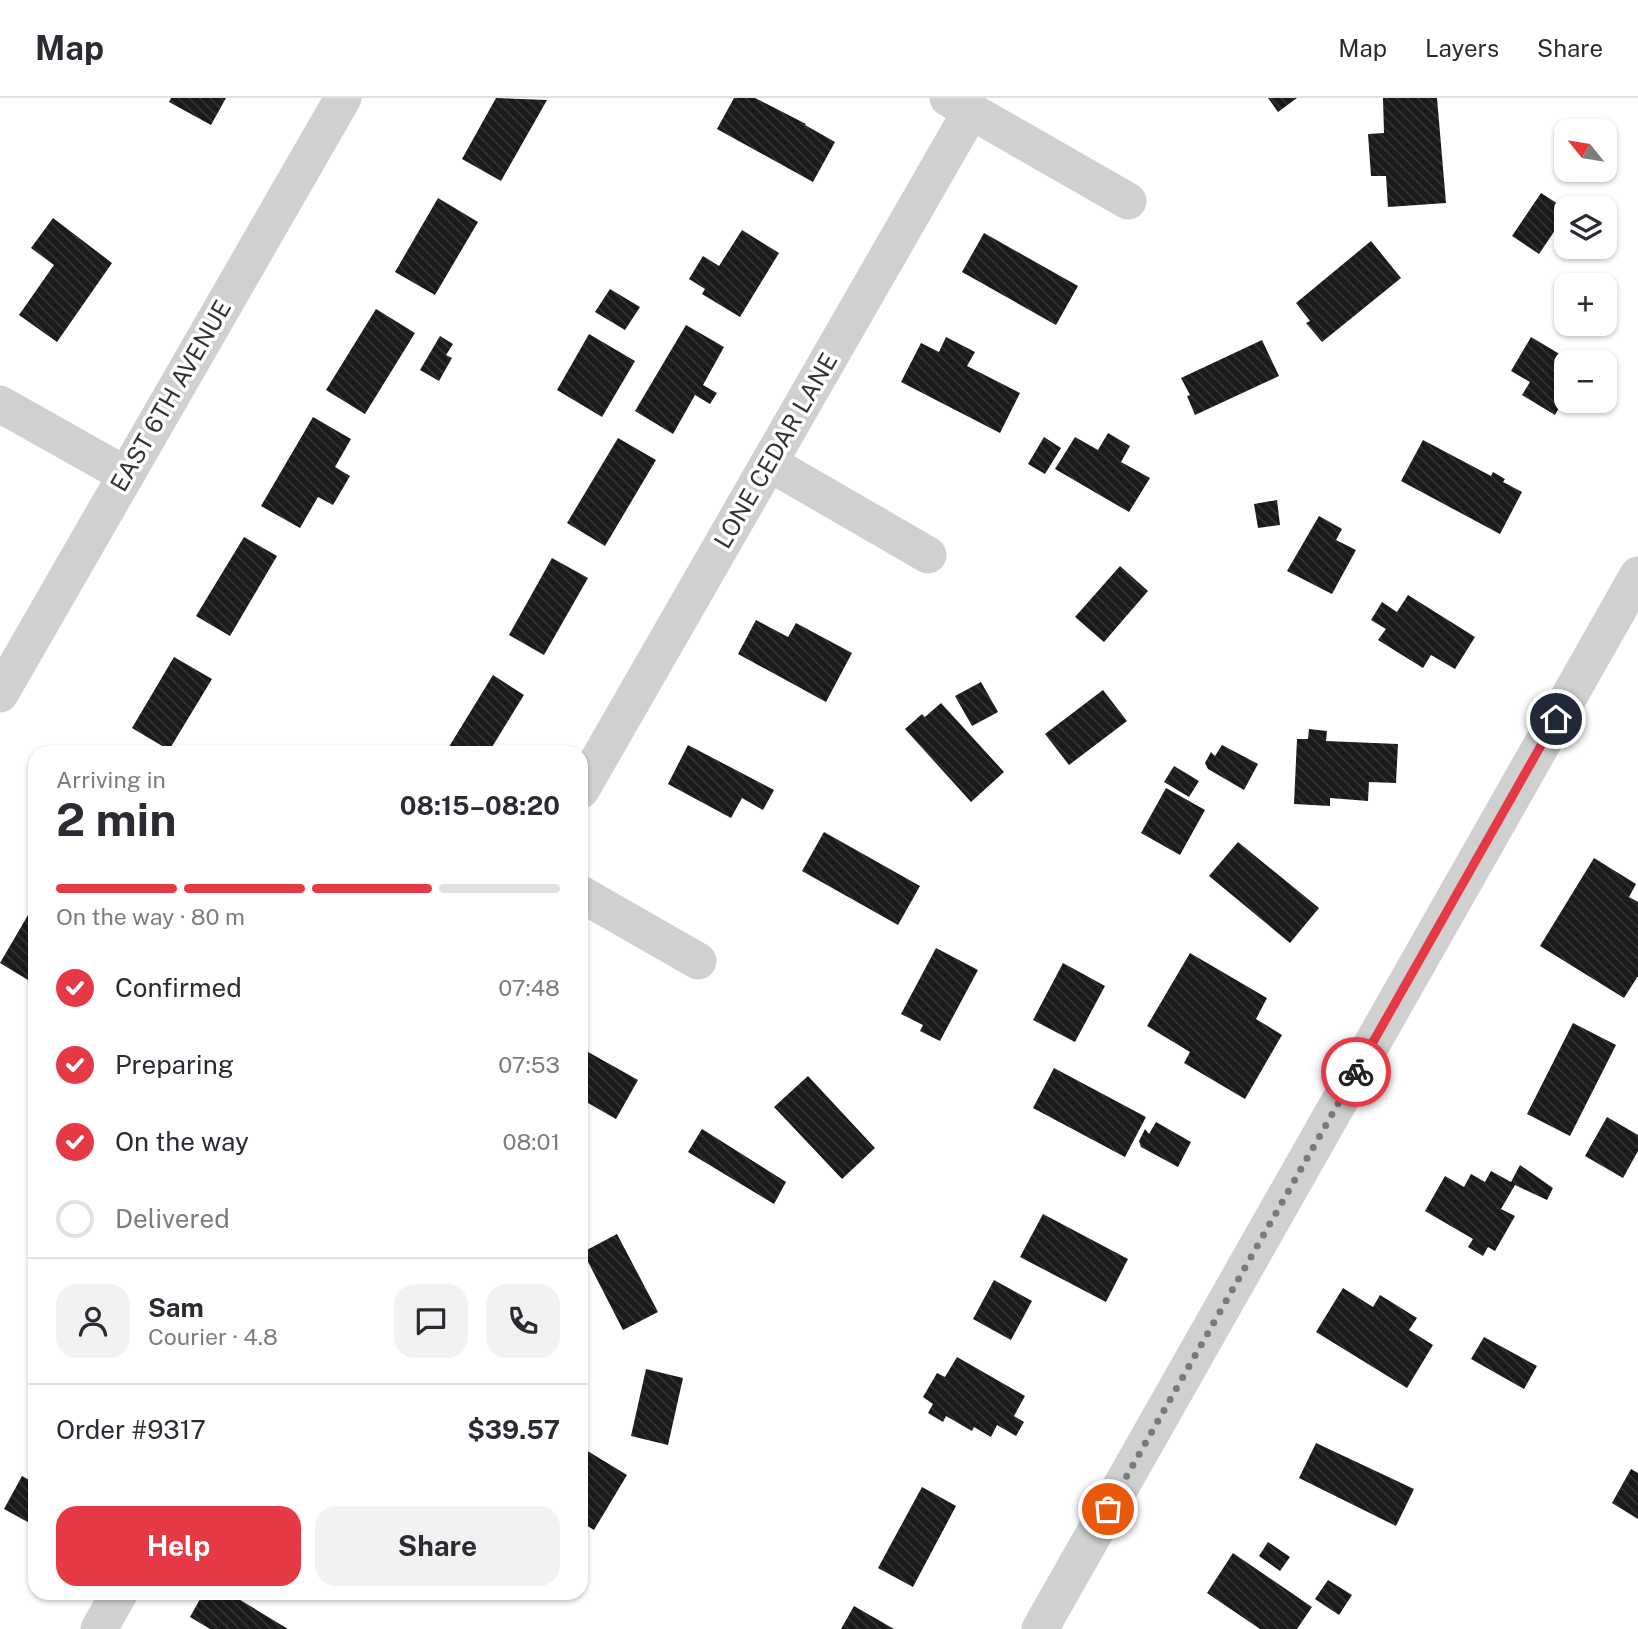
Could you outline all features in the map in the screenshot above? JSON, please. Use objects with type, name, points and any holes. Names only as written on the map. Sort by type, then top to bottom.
[{"type":"street","name":"EAST 6TH AVENUE","points":[[0,694],[343,98]]},
{"type":"street","points":[[959,105],[1128,201]]},
{"type":"street","name":"LONE CEDAR LANE","points":[[588,778],[769,463],[959,105]]},
{"type":"street","points":[[0,404],[126,475]]},
{"type":"street","points":[[769,463],[929,555]]},
{"type":"street","points":[[1040,1629],[1638,576]]},
{"type":"street","points":[[588,898],[698,961]]},
{"type":"street","points":[[99,1629],[115,1600]]},
{"type":"building","points":[[171,98],[226,98],[211,125],[169,102]]},
{"type":"building","points":[[496,98],[547,100],[501,181],[462,159]]},
{"type":"building","points":[[734,98],[755,98],[835,142],[813,182],[717,129]]},
{"type":"building","points":[[1268,98],[1297,98],[1278,112]]},
{"type":"building","points":[[1383,98],[1437,98],[1446,203],[1388,207],[1386,176],[1371,176],[1368,134],[1384,133]]},
{"type":"building","points":[[1541,193],[1554,201],[1554,232],[1539,254],[1512,236]]},
{"type":"building","points":[[438,198],[478,222],[435,295],[395,272]]},
{"type":"building","points":[[53,218],[112,263],[57,342],[19,315],[54,265],[31,248]]},
{"type":"building","points":[[742,230],[779,253],[740,317],[702,294],[705,289],[689,279],[703,256],[719,266]]},
{"type":"building","points":[[984,233],[1078,286],[1056,325],[962,272]]},
{"type":"building","points":[[1371,241],[1401,278],[1322,342],[1306,323],[1310,321],[1296,303]]},
{"type":"building","points":[[610,289],[640,307],[625,330],[595,312]]},
{"type":"building","points":[[376,309],[415,333],[365,414],[326,390]]},
{"type":"building","points":[[686,325],[724,347],[703,385],[717,393],[710,404],[695,395],[673,434],[635,411]]},
{"type":"building","points":[[589,334],[635,361],[602,417],[557,390]]},
{"type":"building","points":[[440,336],[453,344],[446,355],[452,358],[439,381],[420,370]]},
{"type":"building","points":[[946,337],[975,352],[967,366],[1020,393],[1000,433],[901,382],[921,343],[939,352]]},
{"type":"building","points":[[1531,337],[1554,351],[1555,415],[1522,395],[1530,382],[1511,371]]},
{"type":"building","points":[[1262,340],[1279,376],[1195,415],[1187,396],[1190,395],[1181,378]]},
{"type":"building","points":[[313,417],[351,439],[335,467],[350,476],[333,505],[318,497],[300,528],[261,506]]},
{"type":"building","points":[[1108,433],[1130,446],[1121,462],[1150,478],[1129,512],[1055,469],[1075,437],[1098,450]]},
{"type":"building","points":[[1044,437],[1061,448],[1045,474],[1028,464]]},
{"type":"building","points":[[618,438],[656,460],[605,546],[567,523]]},
{"type":"building","points":[[1423,440],[1491,476],[1493,472],[1505,479],[1503,482],[1522,492],[1500,534],[1401,481]]},
{"type":"building","points":[[1277,500],[1280,525],[1258,528],[1254,504]]},
{"type":"building","points":[[1319,516],[1342,529],[1336,540],[1356,550],[1332,594],[1287,571]]},
{"type":"building","points":[[244,537],[277,556],[230,636],[196,616]]},
{"type":"building","points":[[552,558],[588,578],[544,655],[509,635]]},
{"type":"building","points":[[1120,566],[1148,591],[1104,642],[1075,617]]},
{"type":"building","points":[[1408,595],[1475,637],[1455,669],[1431,655],[1423,668],[1378,640],[1386,629],[1371,620],[1382,602],[1397,612]]},
{"type":"building","points":[[756,620],[788,637],[796,623],[852,653],[826,702],[738,654]]},
{"type":"building","points":[[174,657],[212,679],[171,746],[162,746],[132,728]]},
{"type":"building","points":[[493,675],[524,695],[493,746],[449,746]]},
{"type":"building","points":[[981,682],[998,712],[972,726],[955,696]]},
{"type":"building","points":[[1103,690],[1127,721],[1069,765],[1045,734]]},
{"type":"building","points":[[941,703],[1004,772],[971,802],[905,729],[922,714],[925,717]]},
{"type":"building","points":[[1309,729],[1327,731],[1326,741],[1398,744],[1396,783],[1369,782],[1368,801],[1330,798],[1330,806],[1294,804],[1297,739],[1308,739]]},
{"type":"building","points":[[688,745],[774,790],[763,810],[742,798],[731,818],[668,784]]},
{"type":"building","points":[[1222,745],[1258,764],[1244,790],[1208,769],[1205,763],[1211,752],[1215,756]]},
{"type":"building","points":[[1174,766],[1199,781],[1189,797],[1164,782]]},
{"type":"building","points":[[1166,788],[1205,810],[1180,855],[1141,833]]},
{"type":"building","points":[[824,832],[920,886],[898,925],[802,871]]},
{"type":"building","points":[[1238,842],[1319,908],[1290,943],[1209,876]]},
{"type":"building","points":[[1594,858],[1636,884],[1629,897],[1638,902],[1638,976],[1624,998],[1540,946]]},
{"type":"building","points":[[28,915],[28,980],[0,963]]},
{"type":"building","points":[[936,948],[978,970],[940,1041],[920,1031],[923,1025],[901,1014]]},
{"type":"building","points":[[1190,953],[1267,998],[1256,1019],[1282,1035],[1245,1099],[1184,1063],[1190,1052],[1147,1026]]},
{"type":"building","points":[[1063,963],[1105,986],[1075,1042],[1033,1020]]},
{"type":"building","points":[[1573,1023],[1616,1045],[1570,1136],[1527,1114]]},
{"type":"building","points":[[588,1052],[638,1080],[616,1119],[588,1103]]},
{"type":"building","points":[[1054,1068],[1146,1117],[1125,1157],[1033,1108]]},
{"type":"building","points":[[808,1076],[875,1148],[842,1179],[774,1107]]},
{"type":"building","points":[[1607,1117],[1638,1135],[1638,1151],[1623,1178],[1585,1156]]},
{"type":"building","points":[[1156,1122],[1191,1142],[1178,1167],[1141,1147],[1139,1141],[1145,1129],[1149,1134]]},
{"type":"building","points":[[702,1129],[786,1182],[774,1204],[688,1152]]},
{"type":"building","points":[[1520,1165],[1553,1188],[1547,1200],[1515,1185],[1501,1209],[1515,1216],[1495,1251],[1488,1247],[1483,1256],[1468,1247],[1473,1239],[1425,1211],[1445,1176],[1464,1187],[1471,1174],[1485,1182],[1491,1171],[1511,1182]]},
{"type":"building","points":[[1043,1214],[1128,1259],[1106,1302],[1020,1257]]},
{"type":"building","points":[[617,1234],[658,1312],[623,1330],[588,1262],[588,1249]]},
{"type":"building","points":[[994,1280],[1032,1301],[1011,1340],[973,1319]]},
{"type":"building","points":[[1343,1288],[1373,1307],[1380,1295],[1417,1318],[1409,1330],[1433,1345],[1407,1388],[1316,1332]]},
{"type":"building","points":[[1484,1337],[1537,1366],[1524,1389],[1471,1359]]},
{"type":"building","points":[[957,1357],[1025,1396],[1014,1416],[1024,1422],[1016,1436],[997,1425],[991,1437],[974,1427],[972,1431],[946,1416],[943,1422],[928,1413],[933,1404],[923,1397],[937,1373],[945,1377]]},
{"type":"building","points":[[646,1369],[683,1378],[668,1445],[631,1436]]},
{"type":"building","points":[[1316,1443],[1414,1489],[1396,1526],[1299,1478]]},
{"type":"building","points":[[588,1451],[627,1475],[594,1530],[588,1526]]},
{"type":"building","points":[[1631,1469],[1638,1473],[1638,1519],[1612,1503]]},
{"type":"building","points":[[22,1476],[28,1479],[28,1522],[4,1509]]},
{"type":"building","points":[[922,1487],[956,1506],[913,1587],[878,1568]]},
{"type":"building","points":[[1268,1542],[1290,1557],[1280,1571],[1259,1556]]},
{"type":"building","points":[[1233,1553],[1312,1607],[1297,1629],[1260,1629],[1207,1593]]},
{"type":"building","points":[[1328,1580],[1352,1595],[1339,1615],[1315,1599]]},
{"type":"building","points":[[200,1600],[240,1600],[288,1629],[210,1629],[190,1617]]},
{"type":"building","points":[[854,1606],[894,1629],[841,1629]]},
{"type":"way so far","points":[[1108,1509],[1356,1072]]},
{"type":"route","points":[[1356,1072],[1556,719]]}]
